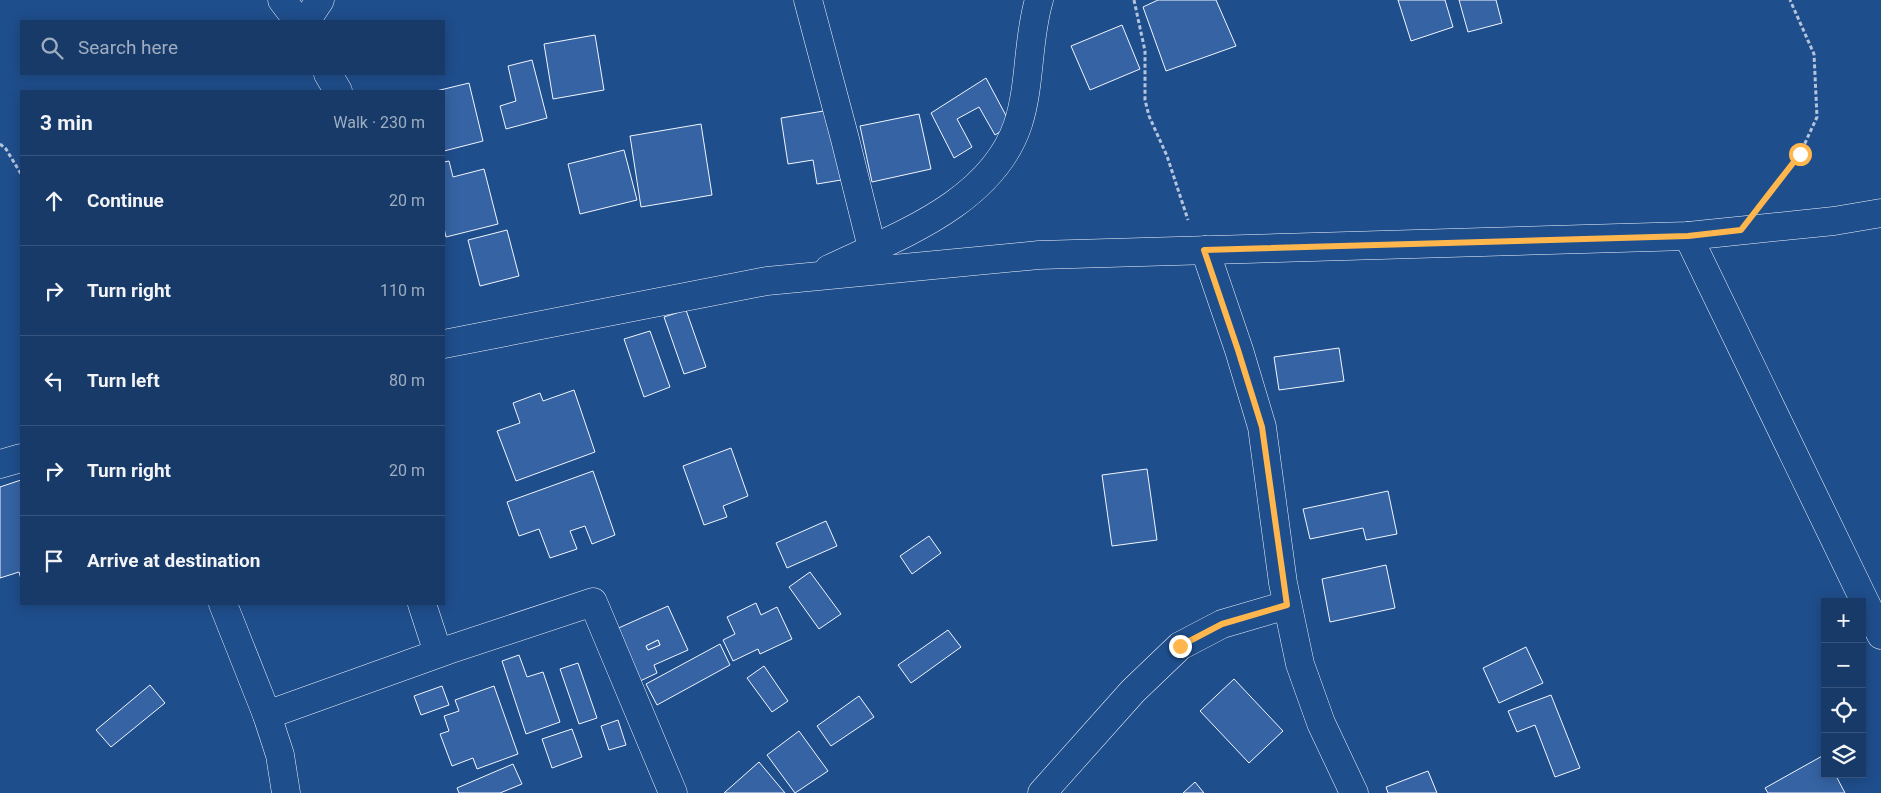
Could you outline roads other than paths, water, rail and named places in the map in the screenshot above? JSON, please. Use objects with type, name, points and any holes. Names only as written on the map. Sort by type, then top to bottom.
[{"type":"street","points":[[282,0],[297,20]]},
{"type":"street","points":[[307,20],[320,0]]},
{"type":"street","points":[[808,0],[841,120],[872,248]]},
{"type":"street","points":[[812,277],[920,225],[970,192],[988,176],[1001,160],[1018,125],[1028,82],[1035,14],[1039,0]]},
{"type":"street","points":[[329,75],[337,90]]},
{"type":"street","points":[[445,344],[766,281],[1039,255],[1688,236],[1834,221],[1881,213]]},
{"type":"street","points":[[1688,236],[1881,635]]},
{"type":"street","points":[[1199,250],[1238,350],[1262,427],[1287,605],[1300,664],[1321,723],[1354,793]]},
{"type":"street","points":[[0,464],[20,458]]},
{"type":"street","points":[[267,715],[438,653],[592,602],[673,793]]},
{"type":"street","points":[[223,605],[267,715],[280,755],[286,793]]},
{"type":"street","points":[[422,605],[438,653]]},
{"type":"street","points":[[1042,793],[1133,691],[1180,646],[1222,624],[1287,605]]}]
